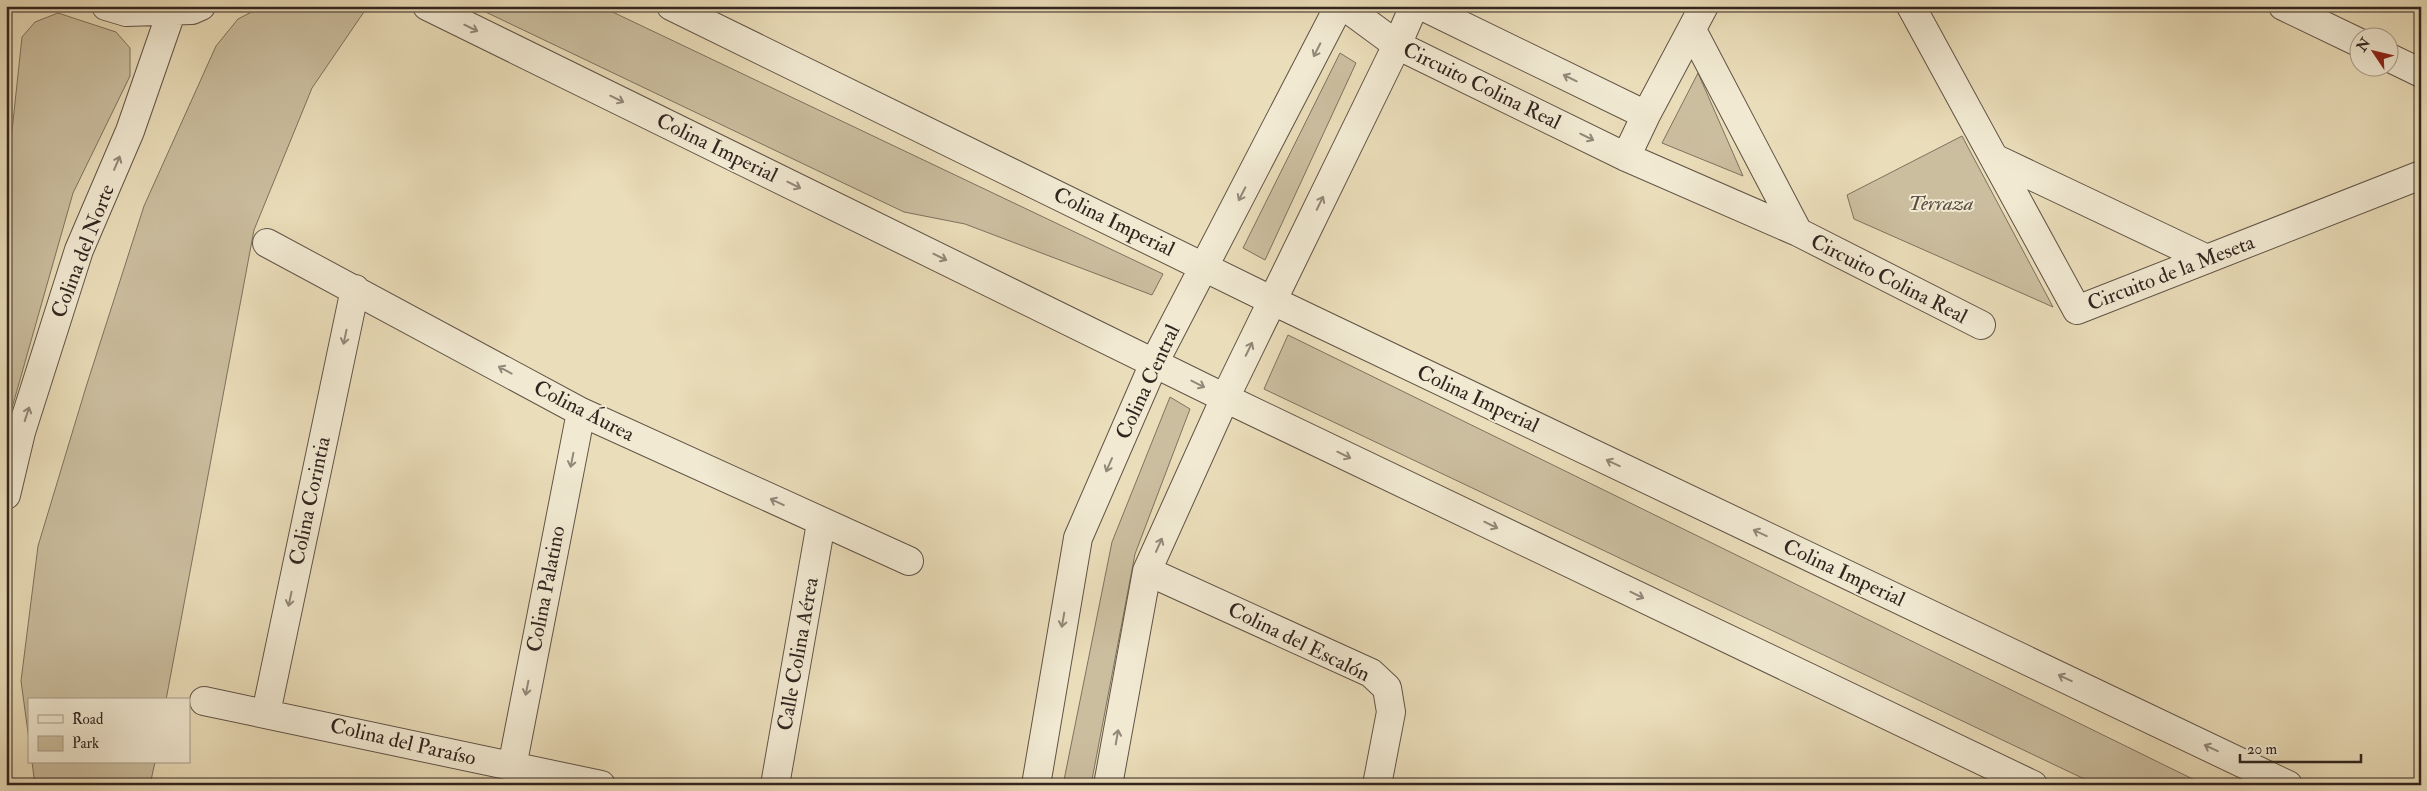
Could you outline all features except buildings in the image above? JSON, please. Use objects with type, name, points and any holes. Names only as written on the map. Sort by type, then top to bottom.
[{"type":"street","points":[[106,6],[126,12],[192,10],[202,6]]},
{"type":"street","name":"Colina Imperial","points":[[427,6],[1155,361],[1225,398],[2033,785]]},
{"type":"street","name":"Colina Imperial","points":[[672,6],[1273,301],[2276,782]]},
{"type":"street","name":"Colina Central","points":[[1036,785],[1078,538],[1155,361],[1339,6]]},
{"type":"street","name":"Circuito Colina Real","points":[[1344,6],[1398,45],[1626,157],[1798,232],[1981,325]]},
{"type":"street","points":[[1108,785],[1147,571],[1225,398],[1398,45],[1414,6]]},
{"type":"street","points":[[1422,6],[1646,115]]},
{"type":"street","points":[[1626,157],[1646,115],[1704,6]]},
{"type":"street","name":"Circuito de la Meseta","points":[[1911,6],[2076,310],[2421,175]]},
{"type":"street","points":[[2283,6],[2350,38]]},
{"type":"street","name":"Colina del Norte","points":[[6,495],[21,432],[79,250],[130,131],[172,10]]},
{"type":"street","name":"Circuito Colina Real","points":[[1692,30],[1798,232]]},
{"type":"street","points":[[2400,63],[2421,73]]},
{"type":"street","points":[[1994,158],[2207,259]]},
{"type":"street","name":"Colina Áurea","points":[[267,243],[581,412],[909,562]]},
{"type":"street","name":"Colina Corintia","points":[[266,714],[354,289]]},
{"type":"street","name":"Colina Palatino","points":[[512,767],[581,412]]},
{"type":"street","name":"Calle Colina Aérea","points":[[775,785],[821,523]]},
{"type":"street","name":"Colina del Escalón","points":[[1147,571],[1371,673],[1387,688],[1391,712],[1384,782]]},
{"type":"street","name":"Colina del Paraíso","points":[[204,701],[600,785]]},
{"type":"green space","points":[[263,6],[368,6],[312,88],[254,230],[166,698],[28,698],[28,733],[21,681],[38,546],[144,206],[216,46],[238,19]]},
{"type":"green space","points":[[473,6],[600,6],[1163,274],[1152,295],[965,224],[904,212]]},
{"type":"green space","points":[[58,13],[116,32],[130,48],[130,76],[73,193],[6,429],[6,187],[22,37],[35,22]]},
{"type":"green space","points":[[1340,53],[1356,63],[1265,260],[1243,248]]},
{"type":"green space","points":[[1698,73],[1743,176],[1662,143]]},
{"type":"green space","name":"Terraza","points":[[1962,136],[2053,307],[1854,219],[1847,195]]},
{"type":"green space","points":[[1288,335],[2205,785],[2097,785],[1264,389]]},
{"type":"green space","points":[[1170,397],[1190,409],[1135,554],[1091,785],[1063,785],[1112,542]]},
{"type":"green space","points":[[32,764],[155,764],[150,785],[35,785]]}]
